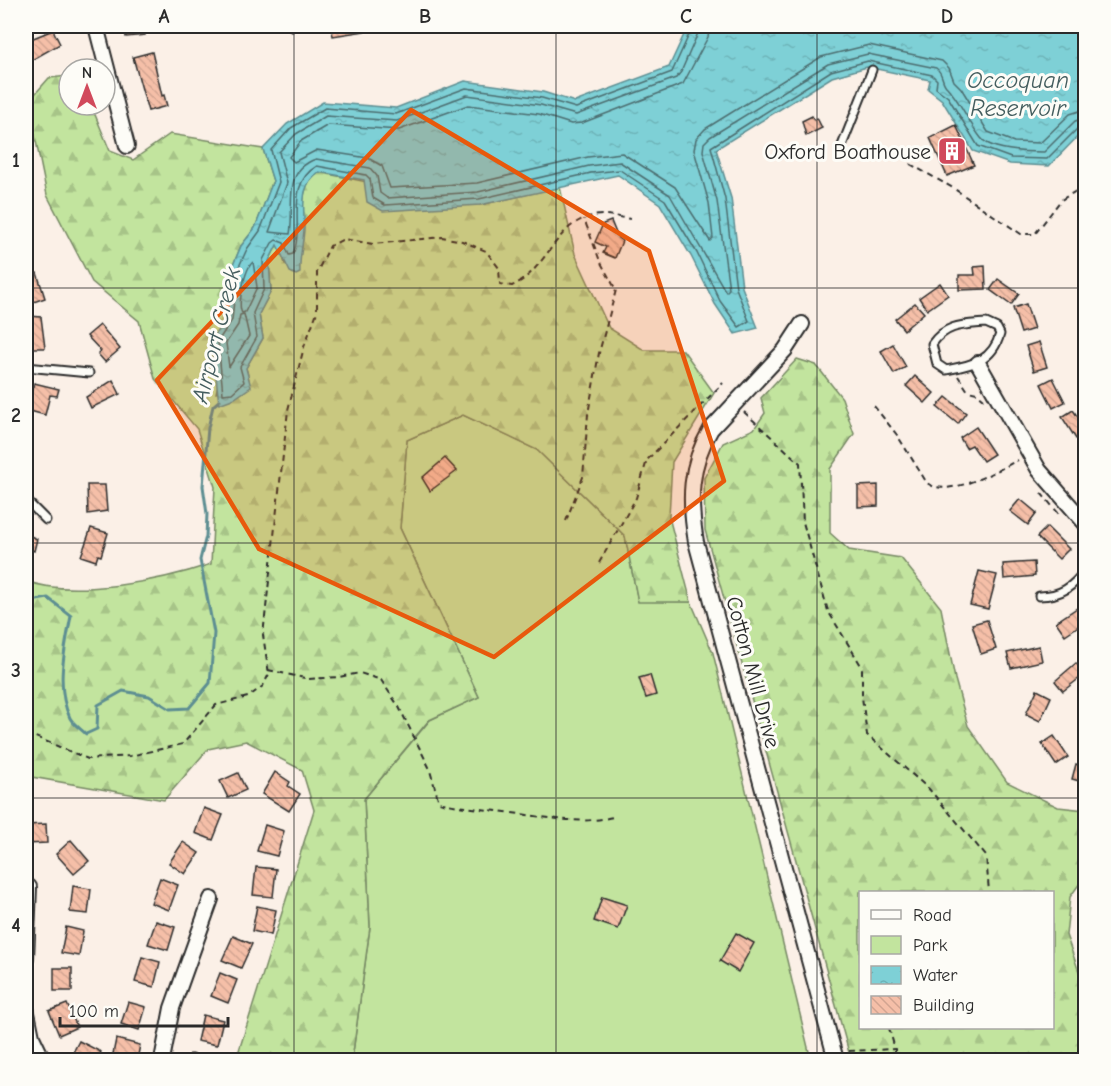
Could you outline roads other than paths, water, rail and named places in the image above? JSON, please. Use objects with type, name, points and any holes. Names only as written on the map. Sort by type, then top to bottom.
[{"type":"street","points":[[96,26],[127,147]]},
{"type":"street","name":"Cotton Mill Drive","points":[[801,324],[785,350],[711,429],[697,456],[691,490],[693,523],[836,1060]]},
{"type":"street","points":[[978,363],[1039,470],[1086,524]]},
{"type":"street","points":[[26,958],[29,887]]},
{"type":"street","points":[[162,1060],[172,1008],[211,899]]},
{"type":"street","points":[[26,1008],[32,1037],[43,1060]]},
{"type":"lane","points":[[841,148],[872,70]]},
{"type":"lane","points":[[986,323],[997,328],[1000,334],[988,357],[978,363],[946,370],[937,364],[932,344],[948,327],[986,323]]},
{"type":"lane","points":[[26,367],[88,373]]},
{"type":"lane","points":[[26,500],[46,520]]},
{"type":"lane","points":[[1039,596],[1060,593],[1069,588],[1086,569]]},
{"type":"water","name":"Occoquan Reservoir","points":[[688,26],[1085,26],[1085,129],[1049,166],[1010,164],[973,151],[942,100],[928,89],[930,80],[867,67],[832,77],[716,149],[731,198],[742,287],[758,328],[735,334],[715,304],[691,256],[660,204],[618,175],[480,205],[383,211],[367,202],[364,180],[319,172],[312,178],[305,191],[300,273],[296,275],[290,272],[277,245],[269,261],[271,291],[259,314],[263,338],[246,368],[251,387],[235,398],[219,404],[212,339],[226,318],[231,270],[241,246],[255,228],[273,181],[263,149],[287,124],[323,102],[396,108],[465,81],[543,92],[575,102],[669,67]]},
{"type":"waterway","name":"Airport Creek","points":[[26,602],[48,598],[71,616],[63,667],[63,693],[70,718],[86,734],[97,729],[98,705],[123,691],[149,696],[170,709],[189,708],[210,683],[214,633],[200,560],[206,536],[207,514],[203,486],[208,428],[213,406],[220,400]]},
{"type":"place","name":"Oxford Boathouse","points":[[952,151]]}]
